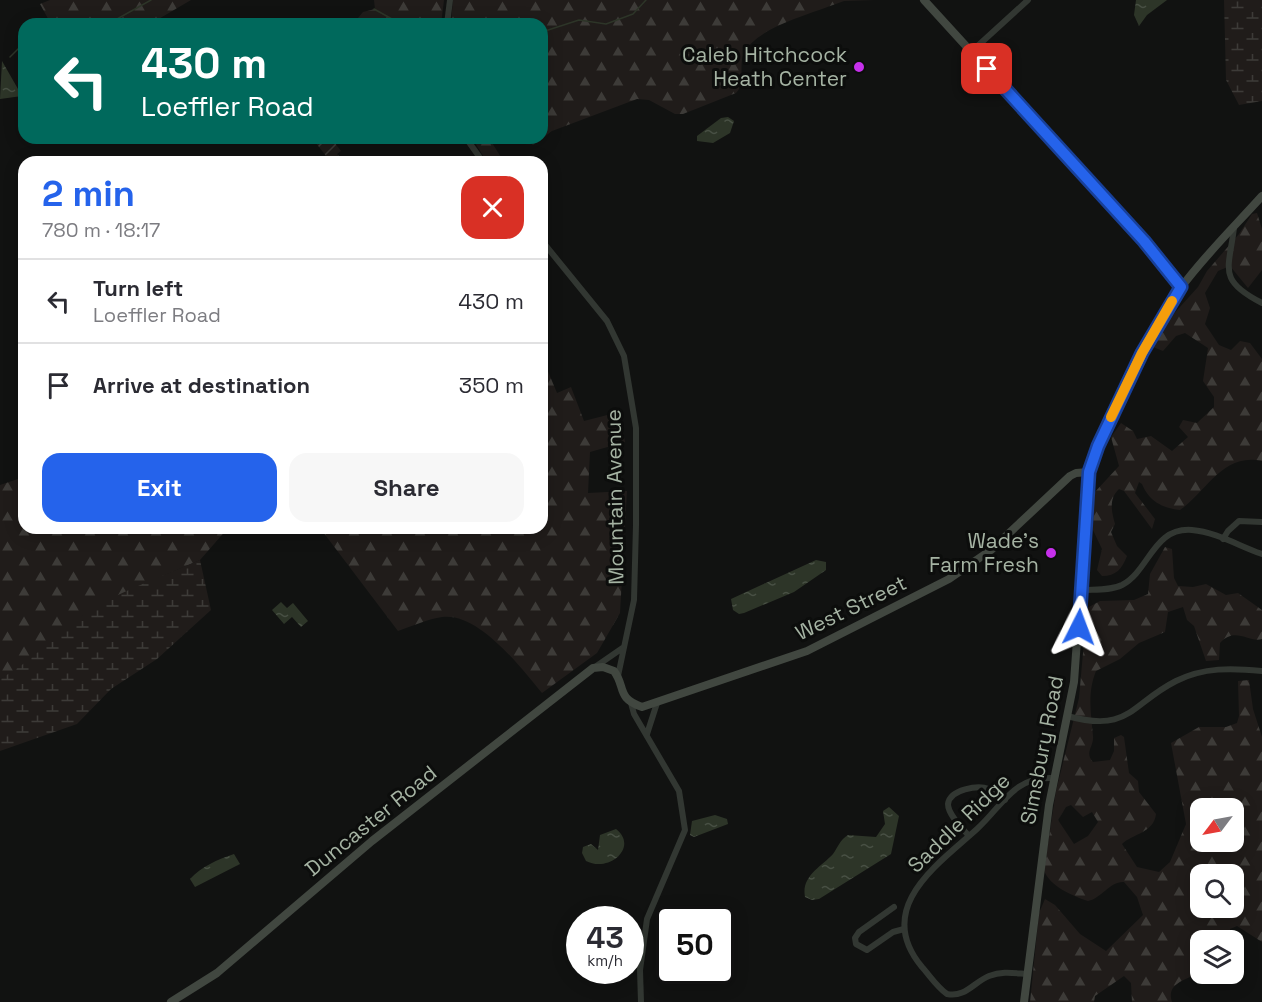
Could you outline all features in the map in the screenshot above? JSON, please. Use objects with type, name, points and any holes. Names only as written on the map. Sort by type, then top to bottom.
[{"type":"main road","points":[[924,0],[1144,241],[1181,287]]},
{"type":"main road","name":"Simsbury Road","points":[[1024,1002],[1053,778],[1074,682],[1089,472],[1098,446],[1142,353],[1181,287],[1262,196]]},
{"type":"main road","name":"West Street","points":[[631,703],[642,706],[657,703],[807,651],[950,579],[991,550],[1070,476],[1089,472]]},
{"type":"main road","points":[[593,668],[603,667],[618,676],[624,696],[631,703]]},
{"type":"main road","name":"Duncaster Road","points":[[171,1002],[223,968],[372,842],[593,668]]},
{"type":"street","points":[[448,18],[450,0]]},
{"type":"street","points":[[971,52],[1028,0]]},
{"type":"street","points":[[1234,227],[1227,259],[1228,273],[1246,294],[1262,303]]},
{"type":"street","name":"Mountain Avenue","points":[[548,248],[607,321],[624,356],[636,428],[634,600],[618,676]]},
{"type":"street","points":[[1223,539],[1239,521],[1262,522]]},
{"type":"street","points":[[1081,590],[1122,585],[1137,573],[1156,544],[1173,534],[1192,530],[1262,554]]},
{"type":"street","name":"Duncaster Road","points":[[593,668],[624,646]]},
{"type":"street","points":[[1067,716],[1092,721],[1120,718],[1135,711],[1170,685],[1195,674],[1216,669],[1262,671]]},
{"type":"street","points":[[631,703],[634,714],[679,790],[685,831],[647,919],[640,970],[641,1002]]},
{"type":"street","points":[[647,734],[657,703]]},
{"type":"street","name":"Saddle Ridge","points":[[904,929],[910,901],[922,880],[933,867],[969,836],[1019,785],[1030,779],[1053,778]]},
{"type":"street","points":[[969,836],[949,809],[949,802],[953,796],[963,790],[984,788],[993,790],[1005,800]]},
{"type":"street","points":[[894,906],[859,932],[855,938],[856,944],[867,950],[893,932],[904,929],[912,954],[947,994],[962,993],[987,977],[999,973],[1027,974]]},
{"type":"green space","points":[[50,0],[191,0],[160,18],[48,18],[40,4]]},
{"type":"green space","points":[[374,0],[444,0],[442,18],[358,18],[363,12],[375,9]]},
{"type":"green space","points":[[453,0],[874,0],[844,1],[784,23],[760,36],[744,53],[741,84],[736,93],[683,114],[675,114],[649,100],[637,99],[548,134],[548,18],[452,18]]},
{"type":"green space","points":[[1224,0],[1262,0],[1262,101],[1239,105],[1226,80]]},
{"type":"green space","points":[[317,144],[336,144],[341,151],[337,154],[339,156],[326,156]]},
{"type":"green space","points":[[476,144],[493,144],[500,156],[483,156]]},
{"type":"green space","points":[[1257,213],[1262,229],[1262,270],[1248,288],[1230,266],[1218,271],[1205,293],[1210,308],[1205,324],[1219,345],[1231,350],[1240,341],[1250,343],[1262,359],[1262,461],[1237,462],[1226,468],[1180,510],[1157,503],[1139,482],[1135,493],[1155,519],[1152,529],[1124,491],[1119,489],[1112,502],[1115,524],[1111,532],[1117,546],[1127,556],[1118,571],[1102,576],[1097,570],[1102,549],[1093,530],[1094,493],[1119,466],[1111,437],[1121,423],[1133,431],[1137,439],[1151,436],[1172,451],[1188,437],[1179,427],[1183,420],[1197,423],[1214,407],[1214,397],[1203,381],[1208,348],[1185,333],[1176,336],[1163,351],[1153,347],[1161,328],[1198,287],[1207,271],[1239,234],[1252,214]]},
{"type":"green space","points":[[548,371],[557,393],[571,387],[584,421],[619,412],[625,442],[590,452],[588,493],[627,491],[620,613],[597,653],[542,693],[498,644],[470,623],[456,618],[442,617],[398,631],[325,534],[548,534]]},
{"type":"green space","points":[[18,479],[18,534],[223,534],[200,560],[144,584],[82,616],[23,667],[0,679],[0,485]]},
{"type":"green space","points":[[1165,547],[1172,549],[1174,578],[1178,586],[1193,587],[1206,584],[1226,595],[1238,593],[1262,610],[1262,639],[1231,636],[1220,643],[1219,660],[1206,661],[1194,626],[1187,620],[1183,607],[1168,612],[1165,632],[1139,643],[1120,659],[1096,671],[1091,695],[1093,740],[1089,755],[1093,762],[1110,760],[1114,751],[1114,738],[1121,735],[1124,737],[1129,773],[1138,781],[1139,792],[1156,814],[1147,829],[1122,844],[1137,867],[1159,872],[1170,862],[1186,824],[1171,743],[1199,727],[1226,727],[1237,723],[1239,716],[1238,681],[1249,680],[1253,709],[1262,737],[1262,942],[1237,926],[1230,930],[1190,930],[1190,977],[1180,982],[1172,990],[1172,1002],[1132,1002],[1131,983],[1124,976],[1095,996],[1094,1002],[1030,1002],[1039,913],[1045,899],[1055,905],[1080,934],[1106,951],[1143,915],[1137,897],[1124,882],[1114,884],[1098,897],[1088,901],[1056,886],[1044,870],[1056,791],[1079,698],[1087,608],[1100,601],[1134,600],[1148,594],[1150,574]],"holes":[[[1071,805],[1083,817],[1092,812],[1098,822],[1088,836],[1074,844],[1058,820],[1066,807]]]},
{"type":"green space","points":[[200,560],[211,610],[157,659],[111,689],[77,724],[0,751],[0,679],[11,673],[93,609],[138,586]]},
{"type":"water","points":[[1136,0],[1167,0],[1147,15],[1139,26],[1134,15]]},
{"type":"water","points":[[2,61],[18,89],[18,97],[0,99]]},
{"type":"water","points":[[728,117],[734,121],[730,133],[713,143],[697,141],[697,136],[721,118]]},
{"type":"water","points":[[816,560],[826,562],[826,570],[794,592],[744,613],[739,614],[733,610],[731,599]]},
{"type":"water","points":[[281,602],[287,608],[293,603],[308,621],[301,627],[292,617],[284,624],[272,610]]},
{"type":"water","points":[[889,807],[899,816],[891,854],[819,899],[812,900],[805,897],[806,883],[809,878],[833,854],[843,839],[848,835],[876,837],[885,824],[883,811]]},
{"type":"water","points":[[715,815],[727,819],[728,824],[694,837],[690,835],[692,821]]},
{"type":"water","points":[[616,829],[624,843],[623,850],[618,856],[604,864],[586,861],[582,853],[583,847],[591,844],[598,850],[600,835]]},
{"type":"water","points":[[234,854],[240,864],[195,887],[190,879],[195,874],[210,864]]},
{"type":"waterway","points":[[119,18],[151,0]]},
{"type":"waterway","points":[[548,30],[579,20],[606,24],[633,14],[646,0]]},
{"type":"waterway","points":[[374,9],[390,18]]},
{"type":"waterway","points":[[10,57],[18,49]]},
{"type":"slow traffic","points":[[1111,417],[1161,316],[1172,301]]},
{"type":"place","name":"Caleb Hitchcock Heath Center","points":[[859,67]]},
{"type":"place","name":"Wade's Farm Fresh","points":[[1051,553]]},
{"type":"route","points":[[987,69],[1144,241],[1181,287],[1161,316],[1142,353],[1098,446],[1089,472],[1079,627]]}]
